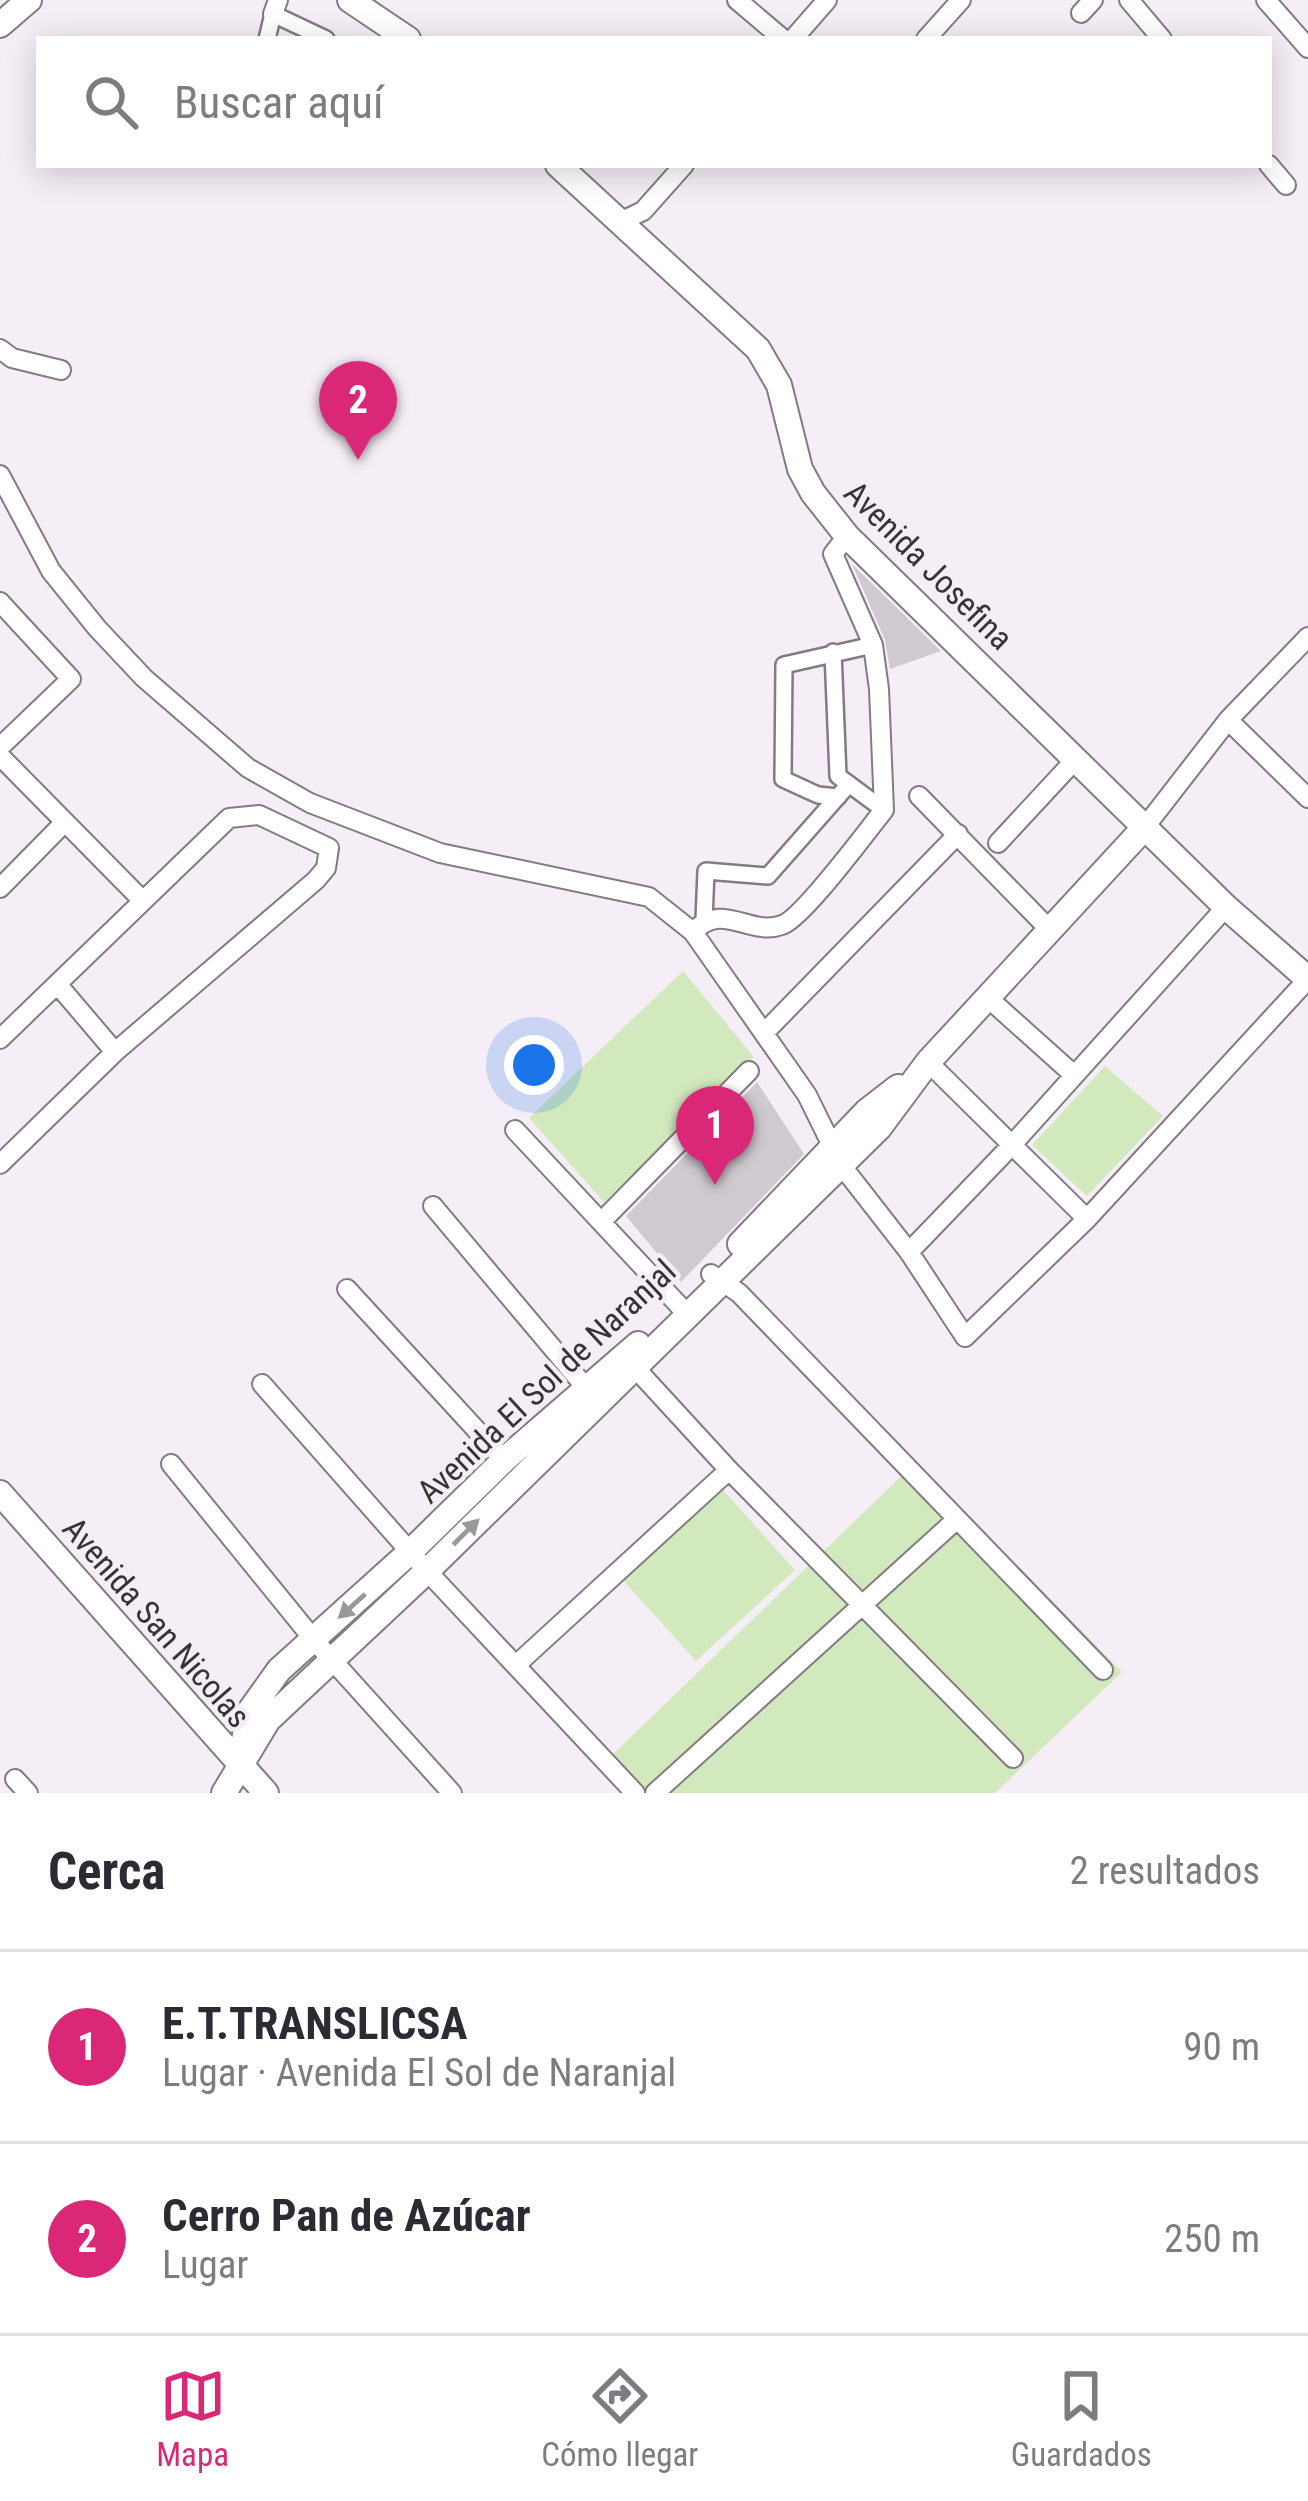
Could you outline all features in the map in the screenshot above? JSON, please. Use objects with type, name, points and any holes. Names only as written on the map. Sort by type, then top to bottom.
[{"type":"street","points":[[0,25],[29,0]]},
{"type":"street","points":[[350,0],[397,36]]},
{"type":"street","points":[[737,0],[779,36]]},
{"type":"street","points":[[797,36],[827,0]]},
{"type":"street","points":[[929,36],[961,0]]},
{"type":"street","points":[[1129,0],[1159,36]]},
{"type":"street","points":[[1266,0],[1308,48]]},
{"type":"street","points":[[268,36],[276,7],[321,36]]},
{"type":"street","name":"Avenida Josefina","points":[[561,168],[758,349],[779,385],[800,469],[847,536],[1226,907],[1308,979]]},
{"type":"street","points":[[620,222],[644,211],[681,168]]},
{"type":"street","points":[[1272,168],[1286,185]]},
{"type":"street","points":[[0,350],[12,358],[61,370]]},
{"type":"street","points":[[0,475],[51,571],[98,628],[144,678],[248,768],[310,802],[440,853],[649,897],[698,926],[807,1095],[837,1157],[965,1337],[1087,1220],[1308,979]]},
{"type":"street","points":[[698,926],[716,917],[768,928],[793,920],[884,810],[873,645],[863,615],[834,562],[836,548],[847,536]]},
{"type":"street","points":[[0,602],[71,679],[0,747]]},
{"type":"street","name":"Avenida El Sol de Naranjal","points":[[239,1766],[244,1730],[260,1694],[314,1640],[418,1562],[684,1310],[837,1157],[879,1128],[928,1062],[1144,827],[1228,720],[1308,637]]},
{"type":"street","points":[[873,645],[784,665],[783,779],[818,795],[844,791],[884,810]]},
{"type":"street","points":[[833,652],[838,776],[844,791]]},
{"type":"street","points":[[1228,720],[1308,798]]},
{"type":"street","points":[[0,756],[143,901]]},
{"type":"street","points":[[998,843],[1075,760]]},
{"type":"street","points":[[698,926],[706,871],[768,876],[844,791]]},
{"type":"street","points":[[919,796],[1049,928]]},
{"type":"street","points":[[0,1039],[229,818],[259,814],[328,848],[326,868],[316,880],[115,1052],[0,1164]]},
{"type":"street","points":[[0,888],[64,823]]},
{"type":"street","points":[[764,1034],[958,834]]},
{"type":"street","points":[[908,1252],[1010,1147],[1226,907]]},
{"type":"street","points":[[58,985],[115,1052]]},
{"type":"street","points":[[987,997],[1074,1076]]},
{"type":"street","points":[[928,1062],[1087,1220]]},
{"type":"street","points":[[602,1221],[749,1071]]},
{"type":"street","points":[[515,1130],[684,1310]]},
{"type":"street","points":[[433,1207],[587,1389]]},
{"type":"street","points":[[717,1278],[740,1293],[1103,1670]]},
{"type":"street","points":[[346,1289],[504,1460]]},
{"type":"street","points":[[630,1362],[729,1470],[1013,1758]]},
{"type":"street","name":"Avenida El Sol de Naranjal","points":[[224,1793],[268,1720],[331,1661],[504,1460],[587,1389],[630,1362]]},
{"type":"street","points":[[262,1384],[418,1562],[635,1793]]},
{"type":"street","points":[[171,1464],[331,1661],[452,1793]]},
{"type":"street","points":[[516,1665],[729,1470]]},
{"type":"street","name":"Avenida San Nicolas","points":[[0,1493],[266,1793]]},
{"type":"street","points":[[655,1793],[957,1519]]},
{"type":"green space","points":[[683,971],[754,1057],[604,1202],[529,1118]]},
{"type":"green space","points":[[1105,1066],[1163,1116],[1087,1196],[1032,1145]]},
{"type":"green space","points":[[916,1462],[1122,1672],[995,1793],[638,1793],[609,1758]]},
{"type":"green space","points":[[722,1489],[795,1570],[696,1661],[621,1578]]},
{"type":"building","points":[[852,564],[941,651],[890,669],[885,640]]},
{"type":"building","points":[[757,1082],[804,1154],[681,1282],[626,1216]]},
{"type":"place","name":"Cerro Pan de Azúcar","points":[[358,460]]},
{"type":"place","name":"E.T.TRANSLICSA","points":[[715,1185]]}]
